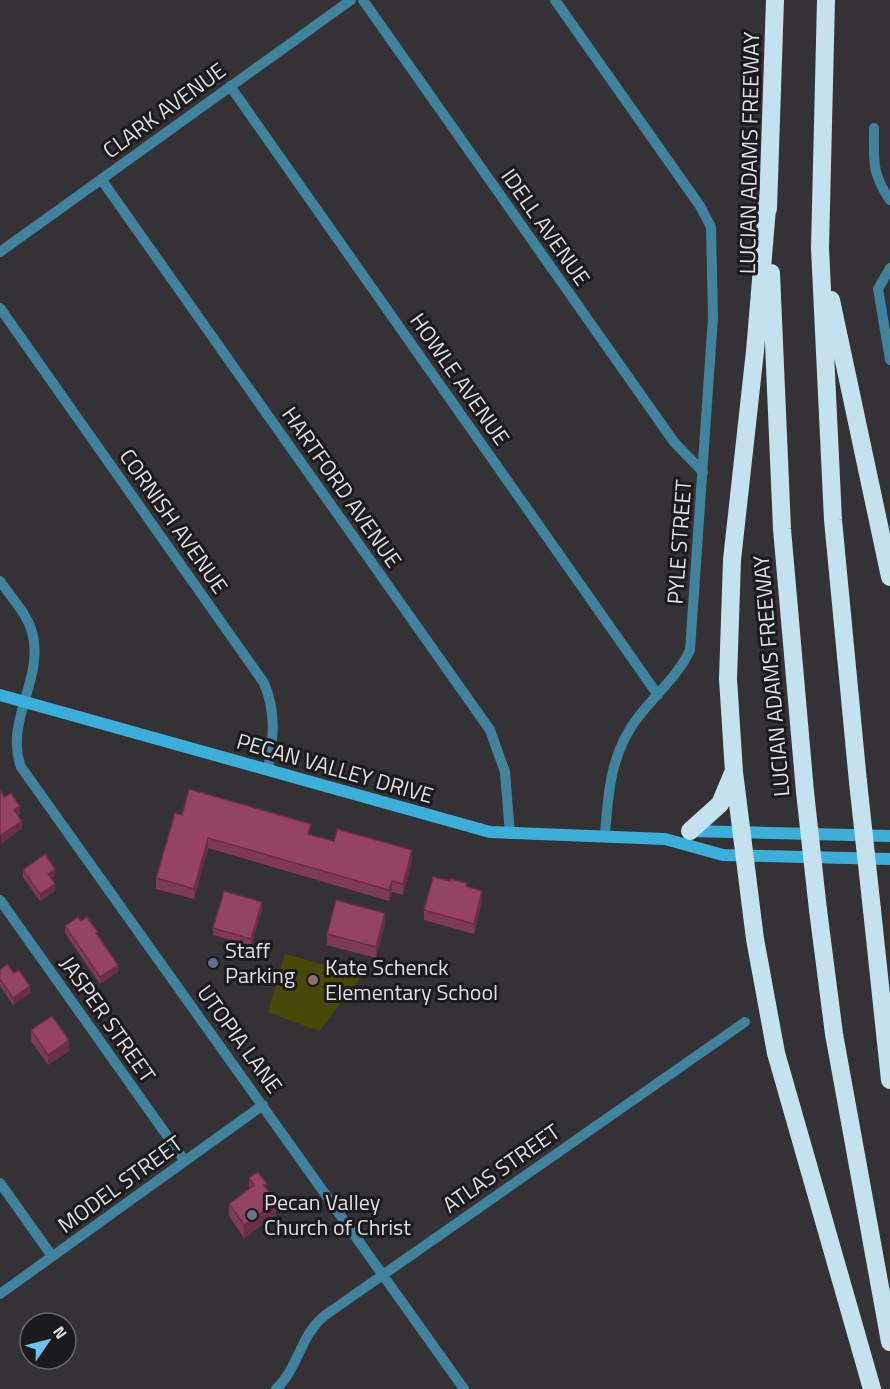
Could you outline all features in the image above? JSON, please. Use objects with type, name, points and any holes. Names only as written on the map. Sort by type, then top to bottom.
[{"type":"highway","name":"LUCIAN ADAMS FREEWAY","points":[[775,0],[768,197],[782,529],[805,792],[834,1034],[890,1342]]},
{"type":"highway","points":[[826,0],[820,248],[833,520],[890,1080]]},
{"type":"highway","points":[[768,197],[755,351],[732,560],[728,679],[734,772],[759,959],[776,1053],[872,1389]]},
{"type":"highway","points":[[820,248],[890,576]]},
{"type":"highway","points":[[690,831],[720,804],[734,772]]},
{"type":"main road","name":"PECAN VALLEY DRIVE","points":[[0,695],[469,827],[510,834],[665,838],[723,855],[890,859]]},
{"type":"main road","name":"PECAN VALLEY DRIVE","points":[[665,838],[690,831],[890,836]]},
{"type":"street","name":"CLARK AVENUE","points":[[0,252],[351,0]]},
{"type":"street","name":"IDELL AVENUE","points":[[363,0],[674,442],[703,472]]},
{"type":"street","name":"PYLE STREET","points":[[555,0],[700,206],[711,227],[713,317],[690,650],[658,695],[628,730],[617,755],[608,792],[605,835]]},
{"type":"street","name":"HOWLE AVENUE","points":[[230,86],[658,695]]},
{"type":"street","points":[[874,128],[874,164],[878,183],[890,200]]},
{"type":"street","name":"HARTFORD AVENUE","points":[[101,179],[490,730],[505,772],[510,834]]},
{"type":"street","points":[[890,268],[878,289],[890,360]]},
{"type":"street","name":"CORNISH AVENUE","points":[[0,308],[264,683],[273,708],[275,726],[268,770]]},
{"type":"street","name":"UTOPIA LANE","points":[[0,581],[32,630],[34,658],[18,721],[16,744],[17,755],[28,779],[464,1389]]},
{"type":"street","name":"JASPER STREET","points":[[0,900],[185,1161]]},
{"type":"street","name":"ATLAS STREET","points":[[276,1389],[288,1373],[312,1326],[381,1275],[745,1022]]},
{"type":"street","name":"MODEL STREET","points":[[0,1294],[263,1105]]},
{"type":"street","points":[[0,1183],[52,1257]]},
{"type":"shaded area","points":[[285,954],[363,975],[319,1031],[268,1012]]},
{"type":"building","points":[[189,789],[311,824],[308,834],[334,841],[337,829],[412,850],[403,884],[392,881],[389,890],[208,838],[194,889],[156,878],[175,813],[182,815]]},
{"type":"building","points":[[0,791],[5,797],[11,793],[20,806],[14,810],[22,821],[1,835],[0,834]]},
{"type":"building","points":[[45,854],[55,869],[48,874],[55,884],[40,894],[23,870]]},
{"type":"building","points":[[433,877],[467,883],[466,886],[482,891],[474,924],[424,910]]},
{"type":"building","points":[[224,891],[262,902],[251,939],[213,928]]},
{"type":"building","points":[[336,900],[385,913],[376,947],[327,934]]},
{"type":"building","points":[[78,917],[81,921],[87,917],[118,965],[100,977],[65,926]]},
{"type":"building","points":[[7,964],[14,973],[19,970],[30,986],[13,998],[0,979],[0,970]]},
{"type":"building","points":[[52,1016],[69,1040],[48,1055],[31,1030]]},
{"type":"building","points":[[258,1172],[276,1202],[244,1225],[229,1204],[254,1185],[249,1178]]},
{"type":"place","name":"Staff Parking","points":[[213,963]]},
{"type":"place","name":"Kate Schenck Elementary School","points":[[313,980]]},
{"type":"place","name":"Pecan Valley Church of Christ","points":[[252,1215]]}]
